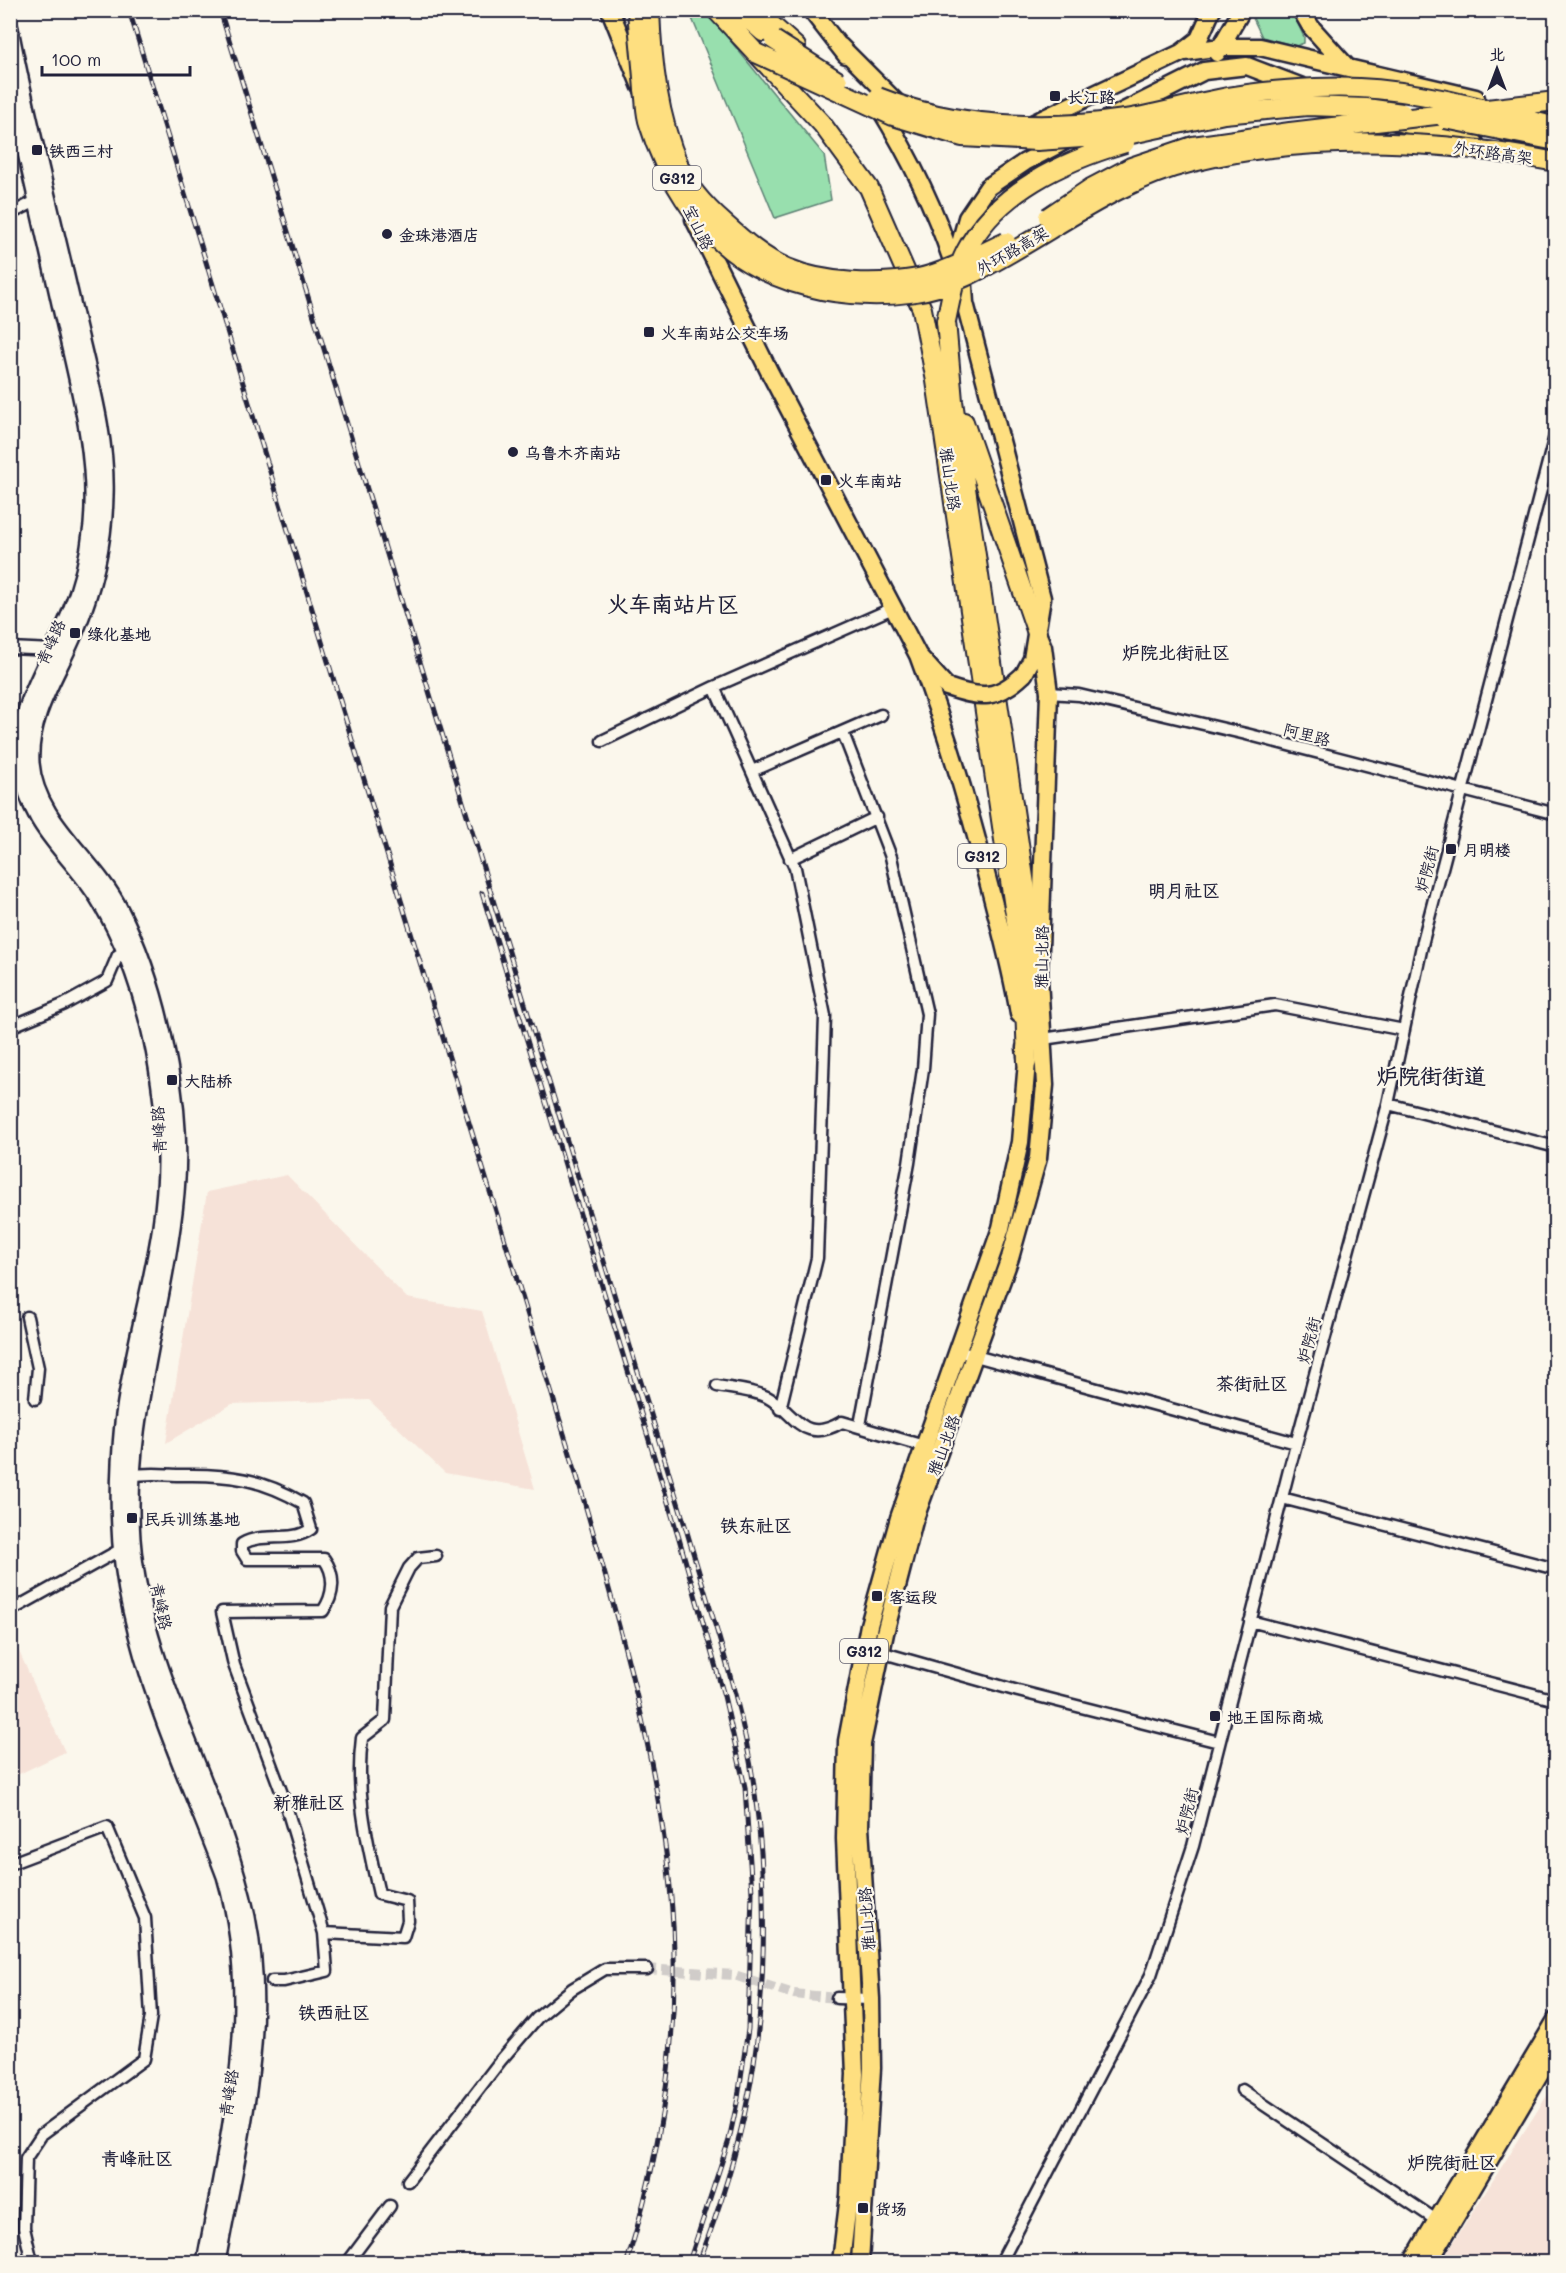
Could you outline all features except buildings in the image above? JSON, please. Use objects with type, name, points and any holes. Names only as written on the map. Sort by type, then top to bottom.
[{"type":"highway","name":"外环路高架","points":[[637,10],[648,123],[673,180],[699,220],[741,258],[787,280],[829,292],[870,295],[923,292],[965,278],[1102,198],[1143,178],[1191,162],[1235,153],[1337,143],[1429,144],[1495,150],[1556,163]]},
{"type":"highway","name":"外环路高架","points":[[650,10],[651,55],[662,110],[680,168],[686,178],[706,207],[750,247],[787,268],[831,279],[874,281],[919,278],[1018,237],[1091,188],[1131,167],[1193,146],[1290,132],[1556,101]]},
{"type":"highway","name":"雅山北路","points":[[716,10],[822,124],[869,188],[922,309],[936,381],[1024,975],[1027,1062]]},
{"type":"highway","points":[[738,10],[834,80],[898,105],[966,121],[1037,125],[1124,119],[1221,98],[1359,88],[1443,100],[1556,127]]},
{"type":"highway","points":[[755,10],[776,37]]},
{"type":"highway","points":[[756,52],[893,116],[962,137],[1037,141],[1127,135],[1224,114],[1308,106],[1366,108],[1451,120],[1556,141]]},
{"type":"highway","points":[[1039,978],[951,377],[946,321],[952,288],[966,251],[988,219],[1016,194],[1051,170],[1101,150],[1224,114]]},
{"type":"highway","points":[[951,377],[1037,633]]},
{"type":"main road","name":"宝山路","points":[[610,10],[691,213],[770,374],[893,608]]},
{"type":"main road","name":"G312","points":[[811,10],[840,46],[910,157],[943,232],[965,303],[1039,581],[1042,598],[1037,633]]},
{"type":"main road","points":[[1204,71],[1242,10]]},
{"type":"main road","points":[[1301,10],[1311,27],[1348,68]]},
{"type":"main road","points":[[1210,16],[1221,47],[1247,66],[1398,123],[1556,163]]},
{"type":"main road","points":[[840,46],[918,121],[953,135],[997,137],[1021,130],[1181,53],[1200,39],[1210,16]]},
{"type":"main road","name":"青峰路","points":[[10,29],[14,63],[83,406],[93,467],[92,518],[86,563],[69,615],[23,721],[20,757],[25,790],[46,834],[97,897],[131,951],[169,1061],[178,1145],[172,1218],[140,1389],[131,1476],[128,1547],[165,1689],[230,1857],[248,1920],[252,1952],[255,2014],[251,2065],[217,2262]]},
{"type":"main road","points":[[1181,53],[1221,47],[1260,47],[1556,117]]},
{"type":"main road","points":[[965,303],[961,240],[967,218],[988,187],[1025,162],[1204,71],[1247,66]]},
{"type":"main road","name":"青峰路","points":[[10,82],[95,401],[103,450],[105,496],[98,560],[90,592],[35,723],[31,762],[34,783],[49,815],[108,890],[119,908],[157,1064],[166,1140],[166,1166],[160,1221],[136,1342],[124,1418],[120,1473],[128,1547],[130,1607],[147,1674],[225,1876],[239,1935],[243,1982],[240,2061],[205,2262]]},
{"type":"main road","name":"G312","points":[[893,608],[918,655]]},
{"type":"main road","points":[[918,655],[947,687],[969,694],[993,695],[1008,689],[1024,674],[1032,659],[1037,633]]},
{"type":"main road","name":"雅山北路","points":[[860,2262],[872,2068],[871,1999],[860,1827],[862,1744],[880,1652],[914,1521],[1010,1258],[1038,1158],[1045,1085],[1039,978],[1049,693],[1043,647],[1037,633]]},
{"type":"main road","name":"雅山北路","points":[[841,2262],[849,2195],[855,2074],[844,1998],[847,1741],[869,1626],[899,1518],[1001,1228],[1020,1142],[1027,1062],[1013,978],[981,855],[942,719],[918,655]]},
{"type":"main road","points":[[1429,2262],[1442,2225],[1556,2020]]},
{"type":"main road","points":[[1412,2262],[1442,2225],[1556,2047]]},
{"type":"street","points":[[10,214],[42,198]]},
{"type":"street","name":"炉院街","points":[[1001,2262],[1151,1975],[1193,1846],[1281,1498],[1388,1104],[1423,941],[1556,432]]},
{"type":"street","points":[[602,741],[714,687],[893,608]]},
{"type":"street","points":[[10,648],[53,650]]},
{"type":"street","points":[[714,687],[790,859],[825,1016],[817,1258],[780,1409]]},
{"type":"street","name":"阿里路","points":[[1049,693],[1079,695],[1556,814]]},
{"type":"street","points":[[752,771],[881,715]]},
{"type":"street","points":[[843,733],[891,857],[927,1014],[923,1069],[909,1163],[860,1425]]},
{"type":"street","points":[[790,859],[877,817]]},
{"type":"street","points":[[10,1027],[55,1008],[107,981],[114,961],[131,951]]},
{"type":"street","points":[[1043,1039],[1275,1005],[1404,1029]]},
{"type":"street","points":[[1388,1104],[1556,1147]]},
{"type":"street","points":[[27,1317],[38,1368],[36,1399]]},
{"type":"street","points":[[957,1351],[1296,1443]]},
{"type":"street","points":[[717,1386],[768,1398],[797,1423],[812,1430],[829,1429],[842,1422],[860,1425],[924,1446]]},
{"type":"street","points":[[131,1476],[146,1473],[210,1473],[267,1484],[303,1503],[311,1529],[301,1536],[253,1538],[242,1544],[242,1551],[247,1559],[324,1559],[330,1568],[333,1582],[328,1604],[323,1611],[222,1612],[234,1665],[284,1799],[324,1933],[327,1971],[284,1981],[272,1981]]},
{"type":"street","points":[[1281,1498],[1556,1569]]},
{"type":"street","points":[[10,1611],[128,1547]]},
{"type":"street","points":[[324,1933],[403,1937],[408,1921],[408,1901],[379,1894],[364,1823],[358,1772],[362,1738],[385,1720],[390,1606],[409,1568],[418,1558],[436,1556]]},
{"type":"street","points":[[1250,1621],[1556,1700]]},
{"type":"street","points":[[880,1652],[1018,1691],[1219,1742]]},
{"type":"street","points":[[12,1863],[107,1827],[145,1918],[151,2016],[144,2059],[42,2134],[26,2158],[24,2228],[32,2262]]},
{"type":"street","points":[[408,2181],[501,2060],[537,2018],[572,1989],[606,1969],[647,1969]]},
{"type":"street","points":[[844,1998],[871,1999]]},
{"type":"street","points":[[1242,2090],[1442,2225]]},
{"type":"street","points":[[348,2262],[390,2206]]},
{"type":"shaded area","points":[[287,1175],[407,1298],[482,1311],[535,1489],[445,1473],[369,1400],[232,1404],[166,1443],[207,1192]]},
{"type":"shaded area","points":[[11,1634],[65,1752],[10,1778]]},
{"type":"shaded area","points":[[1555,2083],[1555,2262],[1441,2262],[1443,2259]]},
{"type":"green space","points":[[689,11],[706,11],[824,155],[831,200],[775,218]]},
{"type":"green space","points":[[1254,11],[1292,11],[1304,37],[1304,43],[1296,46],[1262,37],[1252,16]]},
{"type":"tunnel","points":[[647,1969],[734,1975],[794,1994],[837,1998]]},
{"type":"railway","points":[[129,10],[576,1473],[619,1626],[644,1730],[664,1834],[670,1887],[674,1982],[672,2029],[660,2124],[640,2217],[627,2262]]},
{"type":"railway","points":[[220,10],[687,1532],[725,1658],[749,1754],[762,1863],[762,1985],[758,2026],[754,2065],[738,2143],[699,2262]]},
{"type":"railway","points":[[482,893],[678,1535],[724,1696],[745,1787],[752,1893],[748,2029],[729,2140],[689,2262]]},
{"type":"place","name":"长江路","points":[[1055,96]]},
{"type":"place","name":"铁西三村","points":[[37,150]]},
{"type":"place","name":"金珠港酒店","points":[[387,234]]},
{"type":"place","name":"火车南站公交车场","points":[[649,332]]},
{"type":"place","name":"乌鲁木齐南站","points":[[513,452]]},
{"type":"place","name":"火车南站","points":[[826,480]]},
{"type":"place","name":"绿化基地","points":[[75,633]]},
{"type":"place","name":"月明楼","points":[[1451,849]]},
{"type":"place","name":"大陆桥","points":[[172,1080]]},
{"type":"place","name":"民兵训练基地","points":[[132,1518]]},
{"type":"place","name":"客运段","points":[[877,1596]]},
{"type":"place","name":"地王国际商城","points":[[1215,1716]]},
{"type":"place","name":"货场","points":[[863,2208]]},
{"type":"district","name":"火车南站片区","points":[[673,603]]},
{"type":"district","name":"炉院北街社区","points":[[1176,652]]},
{"type":"district","name":"明月社区","points":[[1184,890]]},
{"type":"district","name":"炉院街街道","points":[[1431,1075]]},
{"type":"district","name":"茶街社区","points":[[1252,1383]]},
{"type":"district","name":"铁东社区","points":[[756,1525]]},
{"type":"district","name":"新雅社区","points":[[309,1802]]},
{"type":"district","name":"铁西社区","points":[[334,2012]]},
{"type":"district","name":"青峰社区","points":[[137,2158]]},
{"type":"district","name":"炉院街社区","points":[[1452,2162]]}]
